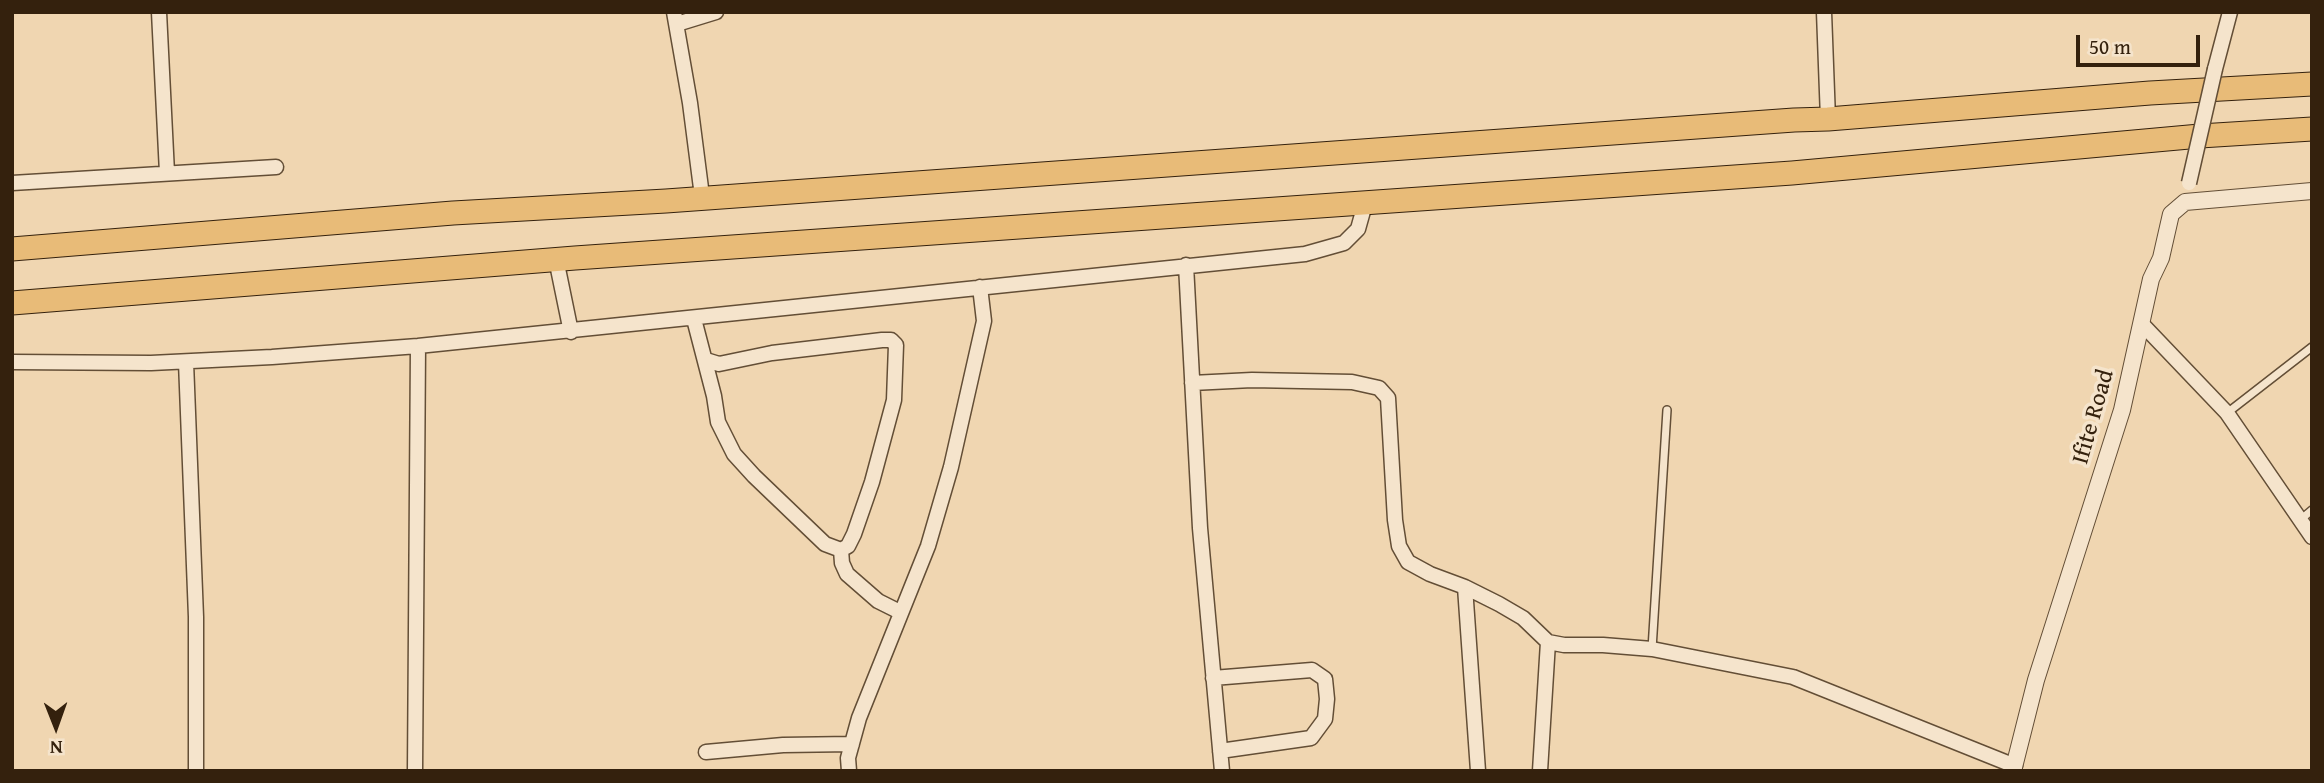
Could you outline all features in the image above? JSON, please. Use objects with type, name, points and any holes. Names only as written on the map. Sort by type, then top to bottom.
[{"type":"highway","points":[[12,249],[453,213],[666,201],[702,196],[1828,119],[2150,93],[2312,84]]},
{"type":"highway","points":[[12,303],[556,259],[1792,173],[2200,136],[2312,129]]},
{"type":"street","points":[[159,12],[167,173]]},
{"type":"street","points":[[702,196],[676,18],[716,12]]},
{"type":"street","points":[[1824,12],[1828,119]]},
{"type":"street","points":[[2230,12],[2185,202],[2312,191]]},
{"type":"street","points":[[12,183],[276,167]]},
{"type":"street","name":"Ifite Road","points":[[2014,768],[2036,680],[2122,410],[2151,279],[2161,258],[2172,214],[2185,202]]},
{"type":"street","points":[[12,362],[186,362],[418,346],[1305,254],[1344,243],[1358,229],[1365,204]]},
{"type":"street","points":[[556,259],[571,332]]},
{"type":"street","points":[[1186,265],[1199,528],[1222,771]]},
{"type":"street","points":[[849,771],[848,758],[859,718],[928,546],[951,467],[984,321],[980,287]]},
{"type":"street","points":[[694,319],[706,360],[718,422],[734,454],[825,544],[841,550]]},
{"type":"street","points":[[2142,324],[2227,413],[2312,537]]},
{"type":"street","points":[[706,360],[719,364],[772,353],[882,340],[891,340],[896,345],[894,400],[861,516],[848,546],[841,550]]},
{"type":"street","points":[[415,771],[418,346]]},
{"type":"street","points":[[186,362],[197,617],[196,771]]},
{"type":"street","points":[[1192,383],[1252,380],[1352,382],[1379,388],[1388,398],[1395,520],[1399,546],[1408,562],[1430,575],[1465,587],[1524,618],[1548,642],[1652,649],[1793,677],[2014,768]]},
{"type":"street","points":[[841,550],[842,563],[847,574],[878,601],[900,612]]},
{"type":"street","points":[[1465,587],[1478,771]]},
{"type":"street","points":[[1540,771],[1548,642]]},
{"type":"street","points":[[1213,678],[1312,670],[1325,679],[1327,699],[1325,719],[1311,738],[1220,751]]},
{"type":"street","points":[[706,751],[783,745],[852,744]]},
{"type":"lane","points":[[2227,413],[2312,347]]},
{"type":"lane","points":[[1652,649],[1667,410]]},
{"type":"lane","points":[[2299,521],[2312,509]]}]
